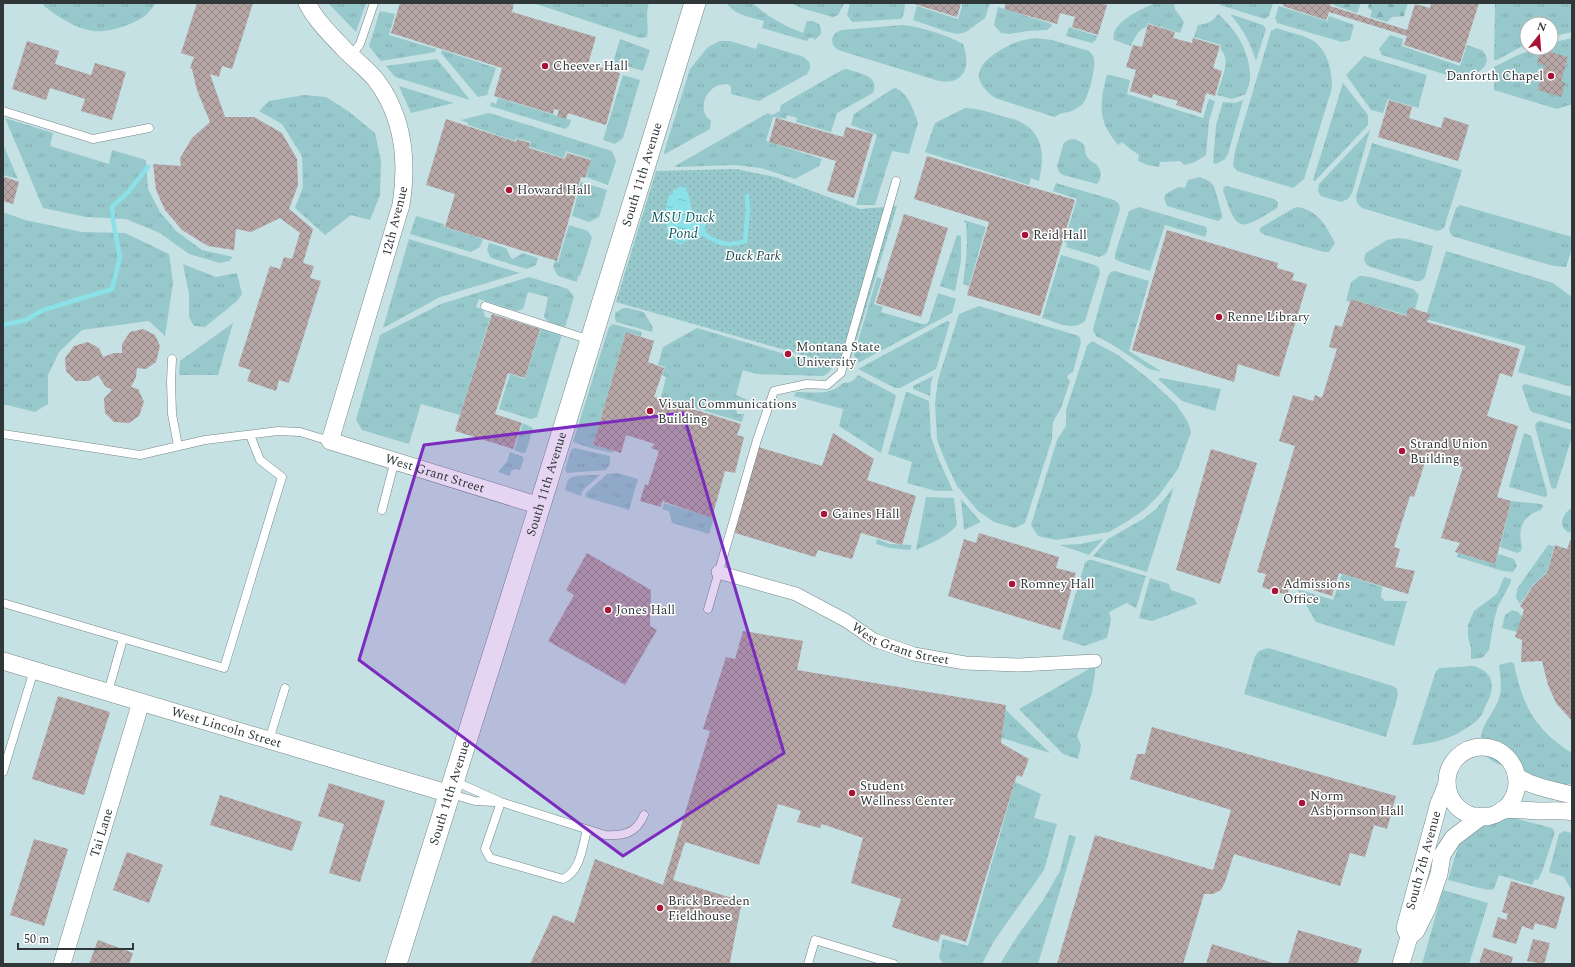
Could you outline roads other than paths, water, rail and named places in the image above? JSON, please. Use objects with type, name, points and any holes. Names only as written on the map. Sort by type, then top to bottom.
[{"type":"street","name":"12th Avenue","points":[[307,3],[320,23],[375,79],[383,91],[392,110],[403,140],[405,180],[402,206],[330,441]]},
{"type":"street","name":"South 11th Avenue","points":[[396,964],[540,506],[695,3]]},
{"type":"street","name":"West Grant Street","points":[[330,441],[540,506]]},
{"type":"street","name":"West Grant Street","points":[[718,572],[796,594],[844,620],[874,640],[914,654],[965,663],[1019,665],[1095,661]]},
{"type":"street","name":"West Lincoln Street","points":[[3,661],[269,740],[451,787]]},
{"type":"street","name":"Tai Lane","points":[[62,964],[141,702]]},
{"type":"street","points":[[1481,747],[1492,748],[1502,754],[1511,762],[1516,776],[1517,784],[1514,796],[1508,806],[1493,814],[1482,816],[1475,816],[1464,812],[1455,804],[1450,795],[1447,784],[1448,773],[1453,762],[1460,754],[1470,749],[1481,747]]},
{"type":"street","points":[[1516,776],[1524,782],[1572,794]]},
{"type":"street","name":"South 7th Avenue","points":[[1409,937],[1405,928],[1439,803],[1447,784]]},
{"type":"street","points":[[1502,810],[1514,808],[1539,811],[1558,810],[1572,812]]},
{"type":"street","name":"South 7th Avenue","points":[[1401,964],[1409,937],[1416,931],[1427,909],[1439,874],[1442,855],[1453,838],[1482,816]]},
{"type":"lane","points":[[351,56],[360,44],[374,3]]},
{"type":"lane","points":[[3,111],[93,139],[149,128]]},
{"type":"lane","points":[[708,609],[757,440],[774,391],[807,384],[827,385],[841,373],[896,181]]},
{"type":"lane","points":[[484,306],[591,340]]},
{"type":"lane","points":[[172,359],[172,414],[178,446]]},
{"type":"lane","points":[[3,434],[140,455],[205,440],[278,432],[300,432],[330,441]]},
{"type":"lane","points":[[3,603],[224,668],[282,477],[260,460],[250,435]]},
{"type":"lane","points":[[382,510],[395,460]]},
{"type":"lane","points":[[108,692],[123,638]]},
{"type":"lane","points":[[3,772],[34,670]]},
{"type":"lane","points":[[269,740],[285,688]]},
{"type":"lane","points":[[451,787],[475,801],[501,802]]},
{"type":"lane","points":[[451,787],[605,835],[619,836],[632,831],[640,826],[644,816]]},
{"type":"lane","points":[[501,802],[485,849],[490,858],[502,862],[563,879],[570,876],[576,868],[587,830]]},
{"type":"lane","points":[[808,964],[815,940],[894,964]]},
{"type":"water","name":"MSU Duck Pond","points":[[685,185],[692,212],[698,213],[706,219],[706,230],[701,238],[678,244],[668,237],[666,204],[671,193]]},
{"type":"waterway","points":[[3,325],[26,320],[43,310],[112,289],[120,257],[113,221],[112,207],[128,192],[148,167]]},
{"type":"waterway","points":[[704,234],[724,244],[734,244],[745,241],[748,209],[747,196]]},
{"type":"place","name":"Cheever Hall","points":[[545,66]]},
{"type":"place","name":"Danforth Chapel","points":[[1551,76]]},
{"type":"place","name":"Howard Hall","points":[[509,190]]},
{"type":"place","name":"Reid Hall","points":[[1025,235]]},
{"type":"place","name":"Renne Library","points":[[1219,317]]},
{"type":"place","name":"Montana State University","points":[[788,354]]},
{"type":"place","name":"Visual Communications Building","points":[[650,411]]},
{"type":"place","name":"Strand Union Building","points":[[1402,451]]},
{"type":"place","name":"Gaines Hall","points":[[824,514]]},
{"type":"place","name":"Romney Hall","points":[[1012,584]]},
{"type":"place","name":"Admissions Office","points":[[1275,591]]},
{"type":"place","name":"Jones Hall","points":[[608,610]]},
{"type":"place","name":"Student Wellness Center","points":[[852,793]]},
{"type":"place","name":"Norm Asbjornson Hall","points":[[1302,803]]},
{"type":"place","name":"Brick Breeden Fieldhouse","points":[[660,908]]},
{"type":"park label","name":"Duck Park","points":[[753,256]]}]
